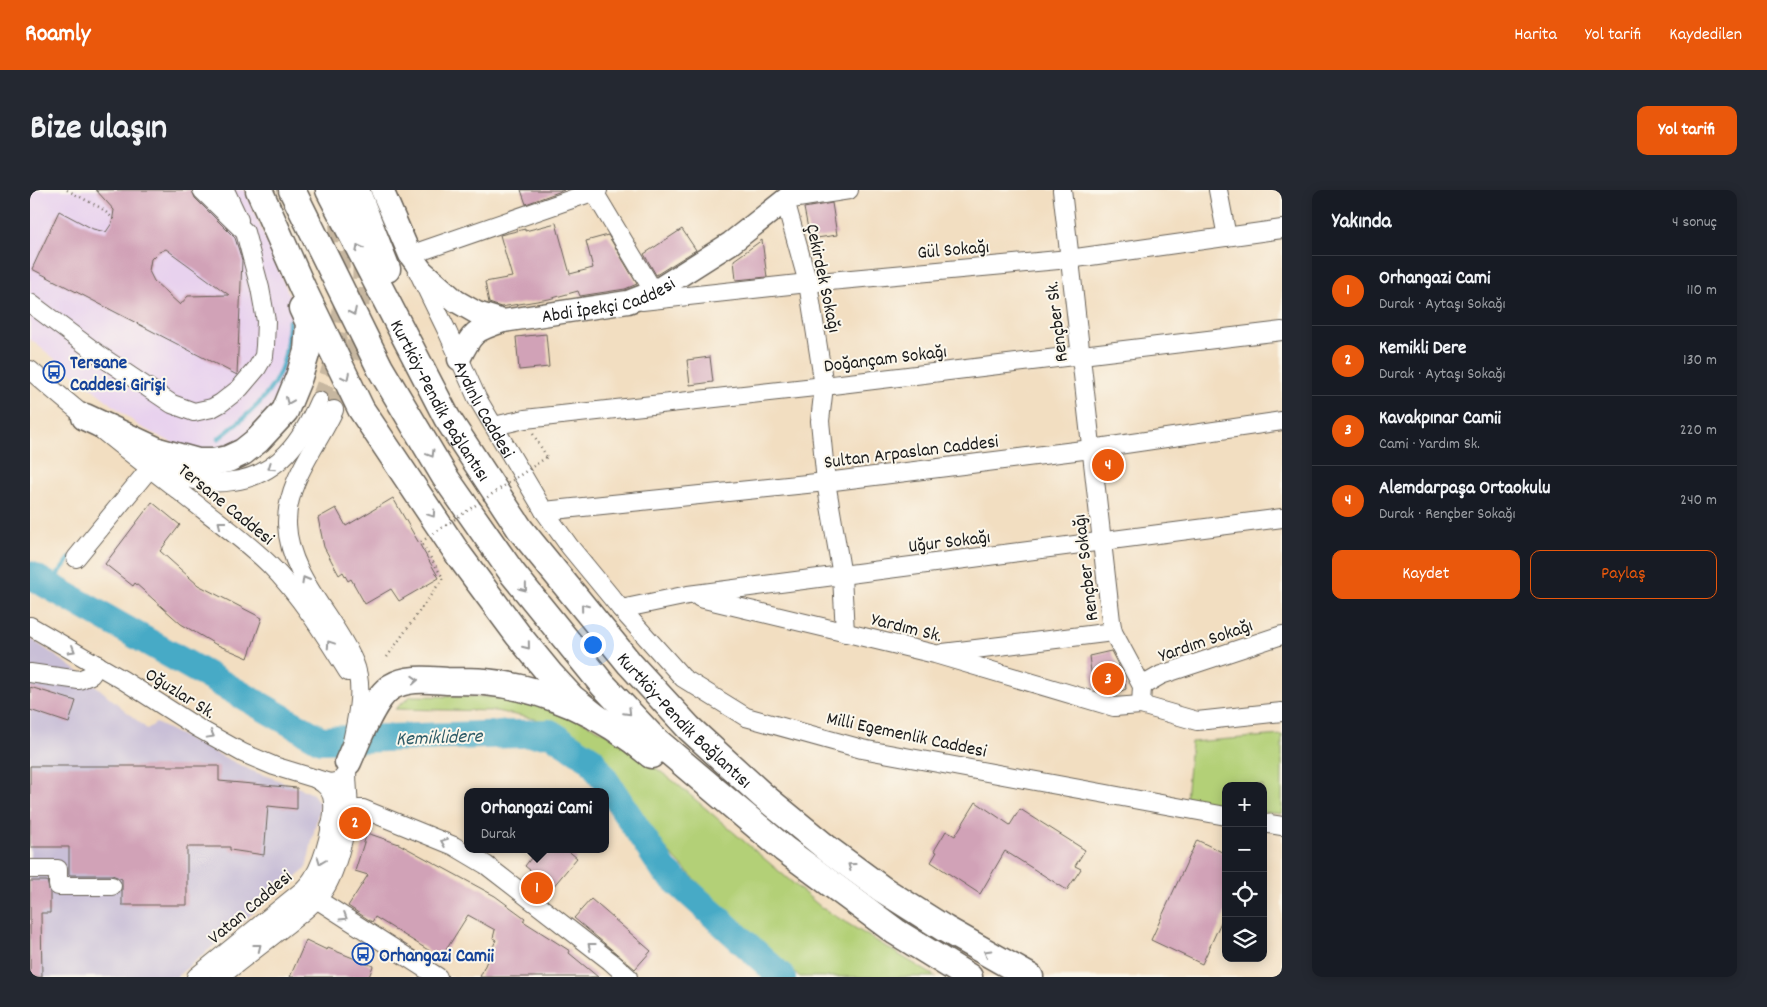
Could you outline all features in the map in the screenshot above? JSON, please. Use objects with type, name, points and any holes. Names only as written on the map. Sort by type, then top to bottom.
[{"type":"highway","points":[[85,417],[177,458],[198,462],[213,462],[228,459],[243,452],[258,440],[285,411],[307,352],[309,323],[258,190]]},
{"type":"highway","points":[[258,190],[361,409],[458,554],[518,635],[572,698],[597,718]]},
{"type":"highway","name":"Kurtköy-Pendik Bağlantısı","points":[[292,190],[380,368],[445,477],[513,574],[603,685],[653,738],[784,849],[896,932],[969,977]]},
{"type":"highway","name":"Kurtköy-Pendik Bağlantısı","points":[[329,190],[447,418],[520,529],[630,664],[689,728],[770,802],[829,850],[882,889],[946,929],[1030,977]]},
{"type":"highway","points":[[356,190],[447,418]]},
{"type":"highway","points":[[347,768],[367,703],[392,686],[406,681],[419,680],[486,682],[548,695],[579,708],[623,733],[641,746],[744,835],[782,861],[855,902]]},
{"type":"main road","name":"Aydınlı Caddesi","points":[[382,190],[410,255]]},
{"type":"main road","name":"Abdi İpekçi Caddesi","points":[[410,255],[422,271],[456,301],[477,313],[503,321],[628,302],[654,292],[731,243],[791,195]]},
{"type":"main road","points":[[459,359],[468,339],[480,329],[503,321]]},
{"type":"street","points":[[202,190],[245,232]]},
{"type":"street","points":[[30,303],[102,357],[172,404],[194,412],[212,408],[240,388],[257,368],[264,356],[266,334],[263,304],[255,265],[245,232],[225,190]]},
{"type":"street","points":[[791,195],[849,190]]},
{"type":"street","name":"Rençber Sk.","points":[[1062,190],[1091,449]]},
{"type":"street","points":[[1218,190],[1227,237]]},
{"type":"street","points":[[410,255],[596,191],[654,292]]},
{"type":"street","name":"Çekirdek Sokağı","points":[[791,195],[808,283],[824,386],[820,421],[826,482],[842,576],[845,633]]},
{"type":"street","name":"Gül Sokağı","points":[[628,302],[1070,259],[1282,229]]},
{"type":"street","name":"Aydınlı Caddesi","points":[[410,255],[477,398],[544,511],[570,547],[621,609]]},
{"type":"street","name":"Doğançam Sokağı","points":[[494,426],[525,420],[1282,331]]},
{"type":"street","name":"Tersane Caddesi","points":[[30,370],[110,438],[256,552],[284,580],[331,645],[367,703]]},
{"type":"street","points":[[110,438],[195,480],[216,482],[243,480],[264,472],[281,460],[296,444],[308,426],[319,401]]},
{"type":"street","points":[[334,410],[327,427],[300,472],[288,507],[287,524],[296,564],[343,639],[355,664],[358,683],[367,703]]},
{"type":"street","name":"Sultan Arpaslan Caddesi","points":[[544,511],[826,482],[1091,449],[1282,421]]},
{"type":"street","name":"Rençber Sokağı","points":[[1091,449],[1113,632],[1142,686]]},
{"type":"street","points":[[76,558],[150,468]]},
{"type":"street","name":"Uğur Sokağı","points":[[621,609],[688,595],[1282,518]]},
{"type":"street","name":"Yardım Sk.","points":[[688,595],[936,654],[1114,706],[1141,705],[1197,722],[1282,712]]},
{"type":"street","name":"Milli Egemenlik Caddesi","points":[[621,609],[683,678],[746,717],[862,749],[1222,815]]},
{"type":"street","name":"Oğuzlar Sk.","points":[[30,626],[98,665],[198,728],[243,753],[274,766],[335,783],[340,781],[347,768]]},
{"type":"street","points":[[936,654],[1113,632]]},
{"type":"street","name":"Yardım Sokağı","points":[[1142,686],[1161,675],[1282,635]]},
{"type":"street","points":[[30,673],[79,680],[90,675],[98,665]]},
{"type":"street","points":[[1141,705],[1142,686]]},
{"type":"street","points":[[220,977],[331,878],[356,809],[347,768]]},
{"type":"street","name":"Vatan Caddesi","points":[[196,977],[310,895],[323,855],[333,812],[331,795],[328,788],[316,779]]},
{"type":"street","points":[[330,827],[337,816],[356,809],[454,846],[464,852]]},
{"type":"street","points":[[1267,824],[1282,826]]},
{"type":"street","points":[[466,853],[486,865],[628,977]]},
{"type":"street","points":[[30,869],[58,869],[58,886],[112,886]]},
{"type":"street","points":[[310,895],[429,976]]},
{"type":"path","points":[[67,190],[101,208],[115,220]]},
{"type":"path","points":[[387,657],[443,578],[421,542],[547,457],[525,420]]},
{"type":"shaded area","points":[[30,190],[245,190],[290,297],[295,337],[283,387],[267,415],[249,435],[228,448],[209,452],[183,448],[139,426],[30,339]]},
{"type":"shaded area","points":[[30,638],[82,674],[147,729],[156,723],[252,771],[313,794],[320,804],[306,869],[176,977],[30,977]]},
{"type":"green space","points":[[411,696],[497,697],[566,713],[615,738],[676,783],[822,908],[936,977],[800,977],[711,896],[652,835],[601,754],[550,722],[496,711],[395,709]]},
{"type":"green space","points":[[1282,735],[1282,814],[1267,812],[1267,782],[1222,782],[1222,805],[1186,800],[1191,742]]},
{"type":"building","points":[[96,190],[192,190],[195,198],[235,238],[242,260],[237,375],[32,269],[59,211],[93,229],[106,232],[112,223],[114,210]],"holes":[[[166,249],[229,295],[188,296],[180,305],[154,281],[149,271],[151,259],[157,253]]]},
{"type":"building","points":[[521,190],[564,190],[526,204]]},
{"type":"building","points":[[832,203],[837,235],[810,239],[804,208]]},
{"type":"building","points":[[556,223],[570,274],[593,268],[586,241],[608,235],[637,284],[625,289],[580,296],[578,291],[549,299],[501,307],[489,303],[485,282],[512,277],[500,235]]},
{"type":"building","points":[[682,229],[696,250],[656,275],[644,254]]},
{"type":"building","points":[[762,240],[767,277],[736,280],[734,260]]},
{"type":"building","points":[[546,334],[549,367],[519,370],[516,337]]},
{"type":"building","points":[[710,357],[713,382],[690,385],[687,360]]},
{"type":"building","points":[[393,498],[439,578],[399,601],[391,589],[365,604],[351,579],[348,581],[343,572],[339,575],[324,547],[318,518],[336,508],[346,526]]},
{"type":"building","points":[[152,502],[180,525],[160,551],[198,585],[262,618],[248,658],[215,644],[181,624],[135,583],[133,586],[105,564]]},
{"type":"building","points":[[1111,651],[1124,676],[1126,689],[1112,695],[1097,691],[1093,687],[1089,656]]},
{"type":"building","points":[[30,687],[76,701],[69,723],[30,710]]},
{"type":"building","points":[[30,766],[219,766],[219,781],[297,788],[297,809],[268,806],[264,855],[230,850],[230,847],[187,847],[187,905],[122,905],[122,879],[112,875],[69,875],[69,847],[30,847]]},
{"type":"building","points":[[976,802],[1010,825],[1020,809],[1085,850],[1075,866],[1081,869],[1067,890],[1005,851],[980,894],[931,862],[937,852],[934,851],[946,831],[955,836]]},
{"type":"building","points":[[367,833],[399,844],[495,896],[525,918],[523,921],[570,951],[569,953],[598,977],[480,977],[496,940],[493,938],[495,930],[468,915],[441,958],[375,917],[372,922],[348,906],[368,875],[355,871]]},
{"type":"building","points":[[1197,840],[1222,852],[1222,920],[1202,964],[1151,940]]},
{"type":"building","points":[[535,853],[571,853],[577,858],[552,888],[525,866]]},
{"type":"building","points":[[30,881],[47,881],[50,893],[50,913],[41,913],[42,977],[30,977]]},
{"type":"building","points":[[591,899],[651,951],[635,969],[574,918]]},
{"type":"building","points":[[306,940],[327,950],[328,948],[373,966],[369,977],[290,977]]},
{"type":"waterway","points":[[218,439],[256,406],[272,386],[284,358],[289,321]]},
{"type":"waterway","points":[[49,586],[70,558]]},
{"type":"waterway","name":"Kemiklidere","points":[[30,575],[321,740],[550,733],[591,759],[664,870],[782,977]]},
{"type":"tunnel","points":[[319,401],[332,363],[342,309],[338,215]]},
{"type":"tunnel","points":[[334,410],[352,362],[360,317],[362,257]]},
{"type":"place","name":"Tersane Caddesi Girişi","points":[[54,372]]},
{"type":"place","name":"Alemdarpaşa Ortaokulu","points":[[1108,465]]},
{"type":"place","name":"Kavakpınar Camii","points":[[1108,679]]},
{"type":"place","name":"Kemikli Dere","points":[[355,823]]},
{"type":"place","name":"Orhangazi Cami","points":[[537,888]]},
{"type":"place","name":"Orhangazi Camii","points":[[363,954]]}]
